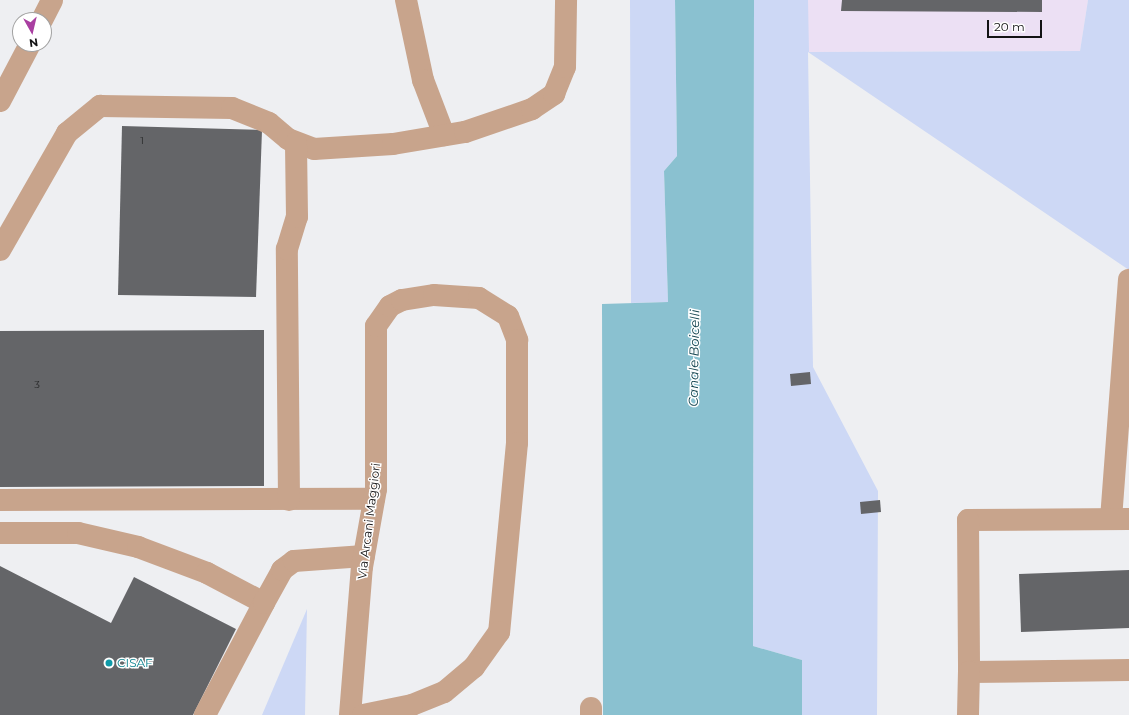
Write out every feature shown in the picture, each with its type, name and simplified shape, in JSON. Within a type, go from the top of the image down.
[{"type":"street","points":[[46,12],[52,0]]},
{"type":"street","points":[[406,0],[423,80],[444,135]]},
{"type":"street","points":[[0,250],[67,133],[100,106],[232,108],[269,123],[296,143],[314,149],[340,149],[444,135],[479,128],[532,109],[554,94],[565,67],[566,0]]},
{"type":"street","points":[[0,101],[26,52]]},
{"type":"street","points":[[289,500],[288,249],[297,217],[296,143]]},
{"type":"street","points":[[968,715],[968,520],[1120,519],[1129,282]]},
{"type":"street","name":"Via Arcani Maggiori","points":[[350,715],[364,556],[374,499],[376,326],[390,306],[415,297],[479,298],[499,308],[508,316],[517,340],[517,443],[502,617],[493,643],[474,667],[444,692],[412,705],[363,715]]},
{"type":"street","points":[[0,500],[374,499]]},
{"type":"street","points":[[0,533],[78,533],[138,546],[208,573],[264,603]]},
{"type":"street","points":[[206,715],[282,570],[294,561],[364,556]]},
{"type":"street","points":[[969,672],[1129,670]]},
{"type":"shaded area","points":[[630,0],[675,0],[677,156],[664,171],[668,302],[631,303]]},
{"type":"shaded area","points":[[754,0],[808,0],[809,52],[1080,51],[1088,0],[1129,0],[1129,270],[808,52],[813,367],[878,491],[877,715],[802,715],[802,660],[753,646]]},
{"type":"shaded area","points":[[808,0],[1088,0],[1080,51],[808,52]]},
{"type":"shaded area","points":[[307,609],[305,715],[262,715]]},
{"type":"water","name":"Canale Boicelli","points":[[675,0],[754,0],[753,646],[802,660],[802,715],[603,715],[602,304],[668,302],[664,171],[677,156]]},
{"type":"building","points":[[842,0],[1042,0],[1042,12],[841,11]]},
{"type":"building","points":[[122,126],[262,130],[256,297],[118,295]]},
{"type":"building","points":[[264,330],[264,486],[0,487],[0,331]]},
{"type":"building","points":[[810,372],[811,384],[791,386],[790,374]]},
{"type":"building","points":[[880,500],[881,512],[861,514],[860,502]]},
{"type":"building","name":"CISAF","points":[[0,566],[111,623],[134,577],[236,629],[193,715],[0,715]]},
{"type":"building","points":[[1129,570],[1129,628],[1021,632],[1019,574]]},
{"type":"place","name":"CISAF","points":[[109,663]]}]
